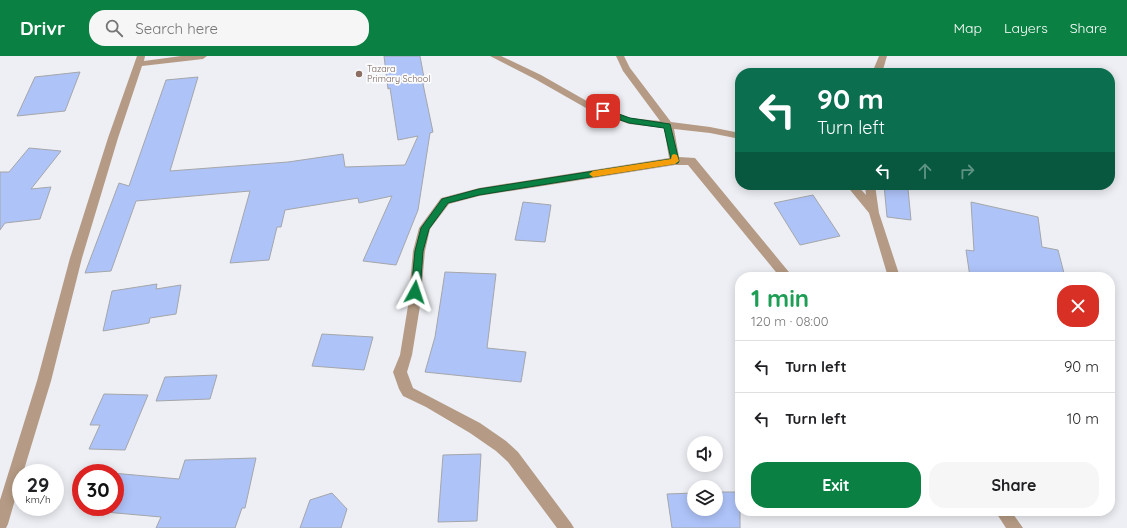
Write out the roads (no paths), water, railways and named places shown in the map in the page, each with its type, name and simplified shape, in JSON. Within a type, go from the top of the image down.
[{"type":"street","points":[[0,524],[44,381],[76,258],[112,138],[140,60],[203,56]]},
{"type":"street","points":[[494,56],[538,77],[589,106],[629,121],[710,130],[735,135]]},
{"type":"street","points":[[620,56],[626,69],[668,126],[675,161]]},
{"type":"street","points":[[879,68],[883,56]]},
{"type":"street","points":[[566,528],[513,457],[501,446],[469,424],[408,392],[404,386],[400,372],[406,355],[414,306],[419,251],[425,228],[445,201],[479,192],[675,161],[691,161],[783,272]]},
{"type":"street","points":[[855,190],[874,213]]},
{"type":"street","points":[[871,190],[874,213],[892,272]]},
{"type":"street","points":[[1006,516],[1015,528]]},
{"type":"place","name":"Tazara Primary School","points":[[359,74]]}]
